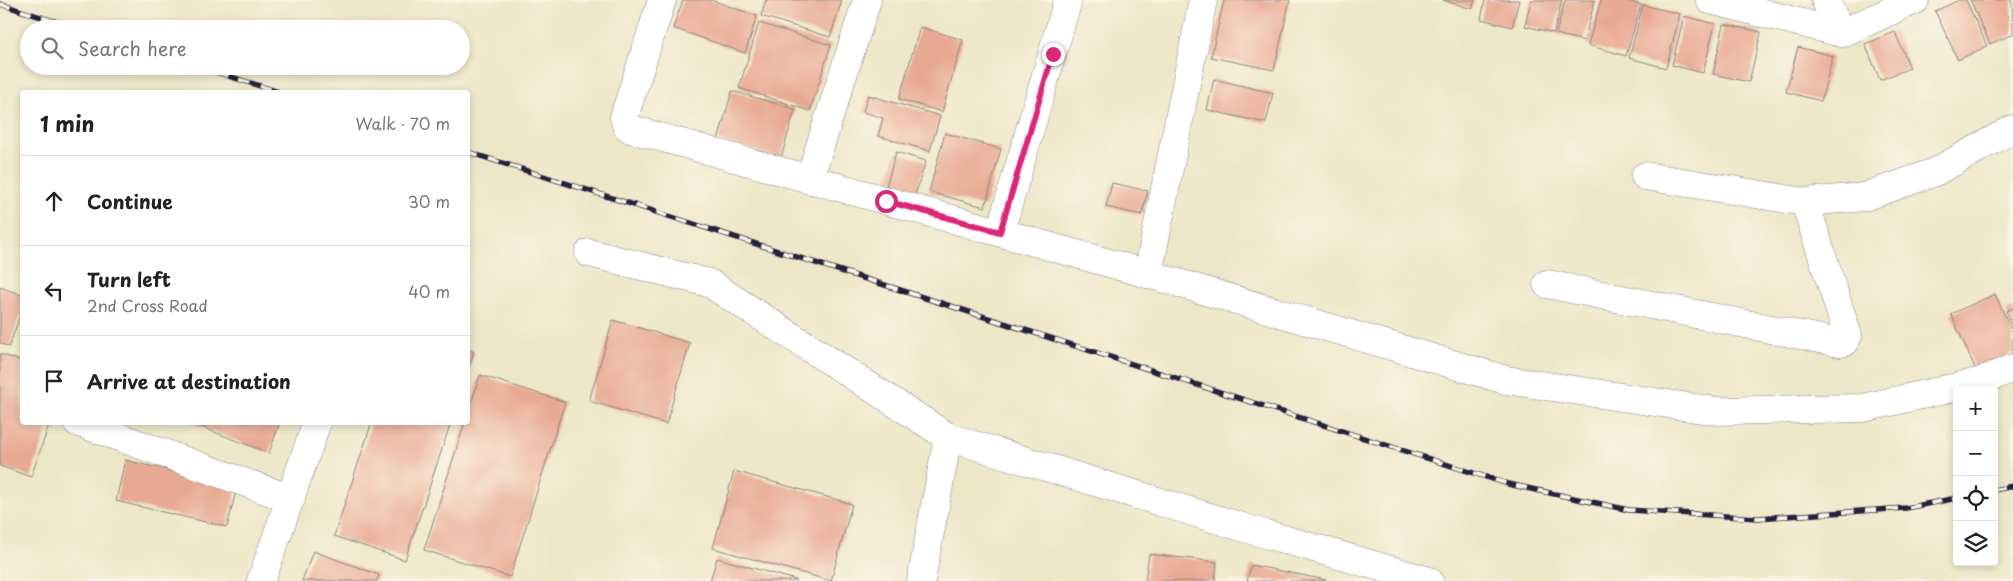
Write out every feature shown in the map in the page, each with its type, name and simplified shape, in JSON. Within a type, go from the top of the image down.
[{"type":"street","points":[[662,0],[624,118],[626,125],[632,129],[1148,274],[1506,380],[1716,411],[1863,408],[1979,382],[2013,368]]},
{"type":"street","points":[[809,180],[867,0]]},
{"type":"street","points":[[1000,232],[1068,0]]},
{"type":"street","points":[[1148,274],[1203,0]]},
{"type":"street","points":[[1710,0],[1842,33],[1915,0]]},
{"type":"street","points":[[1826,0],[1842,33]]},
{"type":"street","points":[[1645,176],[1805,202],[1864,197],[1935,172],[2013,129]]},
{"type":"street","points":[[1547,284],[1840,343],[1845,342],[1848,336],[1805,202]]},
{"type":"street","points":[[589,253],[709,283],[948,437],[1254,531],[1430,581]]},
{"type":"street","points":[[85,425],[291,499]]},
{"type":"street","points":[[261,581],[316,425]]},
{"type":"street","points":[[921,581],[948,437]]},
{"type":"building","points":[[683,0],[711,0],[757,16],[745,53],[673,28]]},
{"type":"building","points":[[766,0],[842,1],[830,37],[761,16]]},
{"type":"building","points":[[1224,0],[1290,0],[1274,70],[1211,57]]},
{"type":"building","points":[[1443,0],[1475,0],[1472,9]]},
{"type":"building","points":[[1485,0],[1519,0],[1512,27],[1481,19]]},
{"type":"building","points":[[1531,0],[1562,0],[1554,33],[1525,26]]},
{"type":"building","points":[[1565,0],[1595,0],[1584,41],[1556,34]]},
{"type":"building","points":[[1601,0],[1624,0],[1641,5],[1626,56],[1588,45]]},
{"type":"building","points":[[1959,0],[1966,0],[1987,46],[1958,60],[1935,11]]},
{"type":"building","points":[[1970,0],[2012,0],[2013,34],[1990,44]]},
{"type":"building","points":[[1643,5],[1680,14],[1666,68],[1629,58]]},
{"type":"building","points":[[1684,16],[1715,24],[1703,73],[1672,65]]},
{"type":"building","points":[[759,23],[831,45],[810,111],[739,88]]},
{"type":"building","points":[[1724,24],[1761,32],[1749,82],[1713,74]]},
{"type":"building","points":[[920,27],[963,40],[942,112],[899,99]]},
{"type":"building","points":[[1895,32],[1910,68],[1880,80],[1865,44]]},
{"type":"building","points":[[1798,47],[1833,56],[1821,101],[1786,92]]},
{"type":"building","points":[[1214,79],[1273,93],[1266,123],[1207,110]]},
{"type":"building","points":[[732,91],[795,109],[781,158],[718,140]]},
{"type":"building","points":[[868,95],[940,116],[930,151],[878,136],[883,118],[863,112]]},
{"type":"building","points":[[945,133],[1001,149],[985,207],[929,192]]},
{"type":"building","points":[[896,152],[926,161],[915,195],[886,187]]},
{"type":"building","points":[[1112,183],[1148,191],[1142,215],[1106,207]]},
{"type":"building","points":[[0,287],[20,294],[20,316],[9,347],[0,343]]},
{"type":"building","points":[[1995,294],[2013,333],[2013,353],[1976,370],[1951,314]]},
{"type":"building","points":[[2013,308],[2013,328],[2006,311]]},
{"type":"building","points":[[613,320],[690,343],[666,424],[589,401]]},
{"type":"building","points":[[470,350],[474,352],[470,365]]},
{"type":"building","points":[[0,354],[20,360],[20,425],[49,425],[31,477],[0,466]]},
{"type":"building","points":[[480,375],[565,402],[510,577],[424,550],[464,425],[470,425],[470,408]]},
{"type":"building","points":[[196,425],[279,425],[269,453]]},
{"type":"building","points":[[371,425],[450,425],[405,560],[334,536]]},
{"type":"building","points":[[125,460],[237,487],[227,527],[116,501]]},
{"type":"building","points":[[734,471],[852,504],[831,581],[713,548]]},
{"type":"building","points":[[313,551],[379,575],[377,581],[302,581]]},
{"type":"building","points":[[1149,554],[1217,562],[1215,581],[1145,581]]},
{"type":"building","points":[[717,558],[796,580],[796,581],[710,581]]},
{"type":"building","points":[[1251,565],[1326,580],[1326,581],[1247,581]]},
{"type":"railway","points":[[0,4],[51,20]]},
{"type":"railway","points":[[225,75],[273,90]]},
{"type":"railway","points":[[470,153],[1508,484],[1629,510],[1758,518],[1906,508],[1953,499]]},
{"type":"railway","points":[[1998,489],[2013,486]]},
{"type":"route","points":[[886,201],[1000,232],[1053,54]]}]
